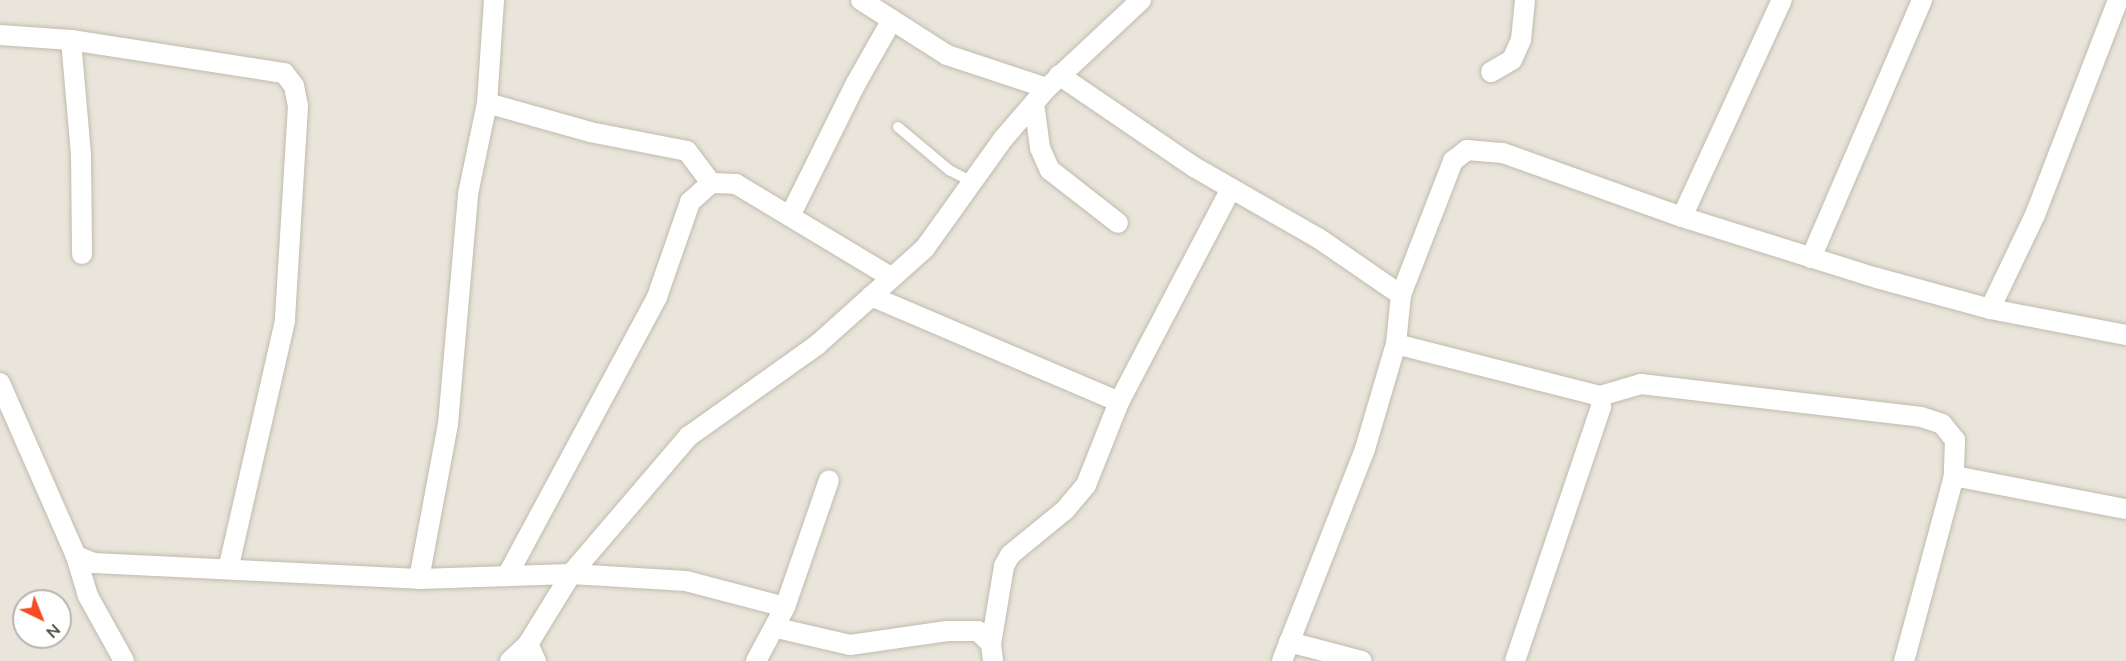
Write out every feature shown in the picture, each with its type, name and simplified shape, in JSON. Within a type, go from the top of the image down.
[{"type":"street","points":[[419,579],[448,424],[468,194],[487,103],[494,0]]},
{"type":"street","points":[[861,0],[947,55],[1046,88],[1231,189],[1318,238],[1401,295]]},
{"type":"street","points":[[510,661],[532,652],[571,574],[689,436],[817,345],[925,248],[971,181],[1046,88],[1141,0]]},
{"type":"street","points":[[1491,72],[1512,60],[1521,40],[1525,0]]},
{"type":"street","points":[[1682,216],[1782,0]]},
{"type":"street","points":[[1811,258],[1922,0]]},
{"type":"street","points":[[1990,309],[2035,215],[2118,0]]},
{"type":"street","points":[[790,216],[892,20]]},
{"type":"street","points":[[0,35],[71,40],[284,72],[294,86],[298,106],[285,321],[228,569]]},
{"type":"street","points":[[71,40],[81,155],[82,254]]},
{"type":"street","points":[[1046,88],[1040,148],[1050,170],[1118,223]]},
{"type":"street","points":[[487,103],[590,132],[687,151],[711,183]]},
{"type":"street","points":[[1282,661],[1365,449],[1396,344],[1401,295],[1453,161],[1467,150],[1503,153],[1682,216],[1811,258],[1990,309],[2126,335]]},
{"type":"street","points":[[507,576],[657,297],[690,202],[711,183],[736,184],[891,277]]},
{"type":"street","points":[[992,652],[1004,566],[1010,555],[1077,498],[1119,402],[1231,189]]},
{"type":"street","points":[[871,296],[1119,402]]},
{"type":"street","points":[[1396,344],[1600,396],[1641,384],[1921,417],[1942,424],[1954,440],[1954,476],[1904,661]]},
{"type":"street","points":[[0,383],[76,556],[101,626],[124,661]]},
{"type":"street","points":[[1515,661],[1601,407],[1600,396]]},
{"type":"street","points":[[1954,476],[2126,509]]},
{"type":"street","points":[[756,661],[777,628],[829,480]]},
{"type":"street","points":[[76,556],[94,563],[419,579],[571,574],[686,581],[785,607]]},
{"type":"street","points":[[777,628],[850,645],[946,631],[978,631],[992,652]]},
{"type":"street","points":[[1289,642],[1362,661]]},
{"type":"lane","points":[[898,127],[949,170],[971,181]]},
{"type":"shaded area","points":[[0,0],[2126,0],[2126,661],[0,661]]}]
